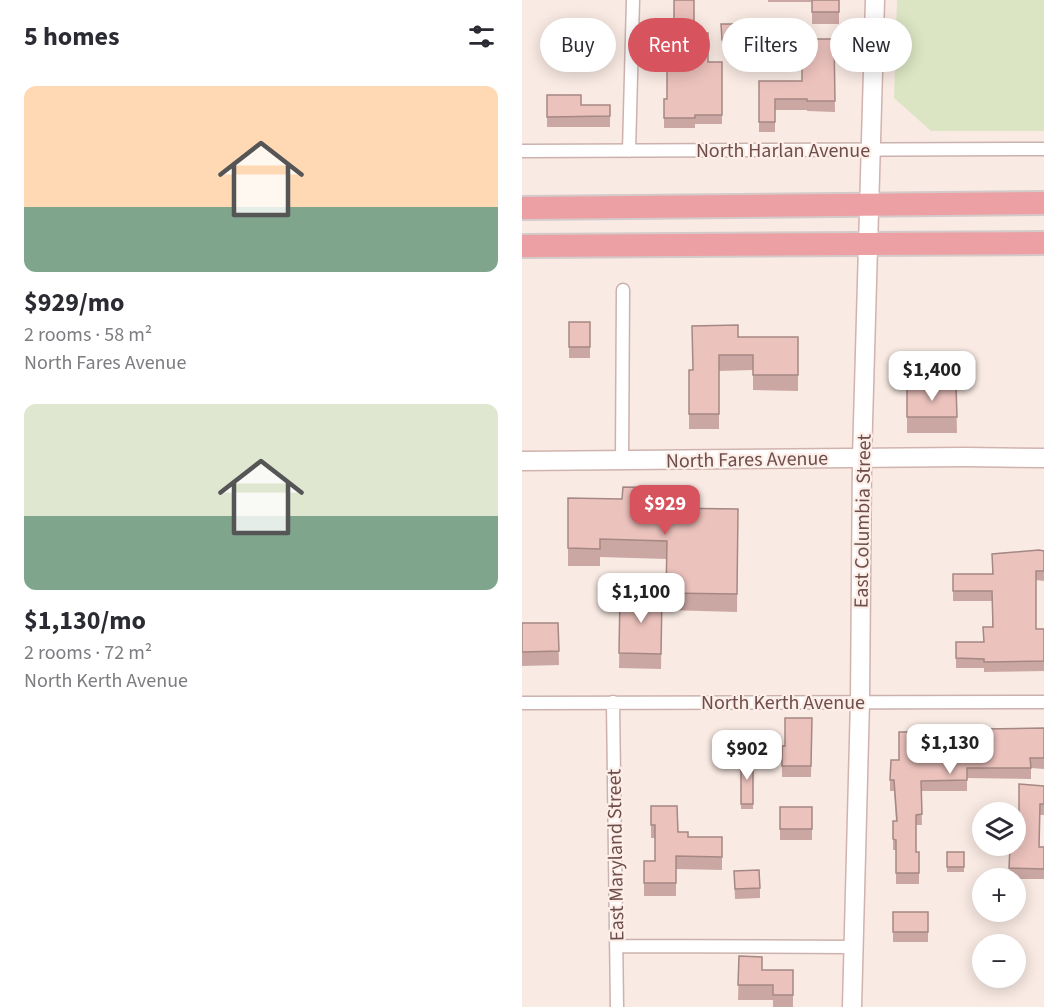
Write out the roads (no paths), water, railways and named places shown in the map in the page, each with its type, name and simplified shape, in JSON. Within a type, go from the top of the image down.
[{"type":"highway","points":[[522,208],[1044,203]]},
{"type":"highway","points":[[522,246],[1044,243]]},
{"type":"main road","name":"East Columbia Street","points":[[852,1007],[860,701],[862,458],[875,0]]},
{"type":"main road","name":"North Fares Avenue","points":[[522,461],[1044,458]]},
{"type":"street","points":[[629,151],[633,0]]},
{"type":"street","name":"North Harlan Avenue","points":[[522,151],[1044,149]]},
{"type":"street","points":[[622,461],[623,290]]},
{"type":"street","name":"East Maryland Street","points":[[613,702],[617,1007]]},
{"type":"street","name":"North Kerth Avenue","points":[[522,703],[1044,702]]},
{"type":"street","points":[[616,946],[853,946]]}]
